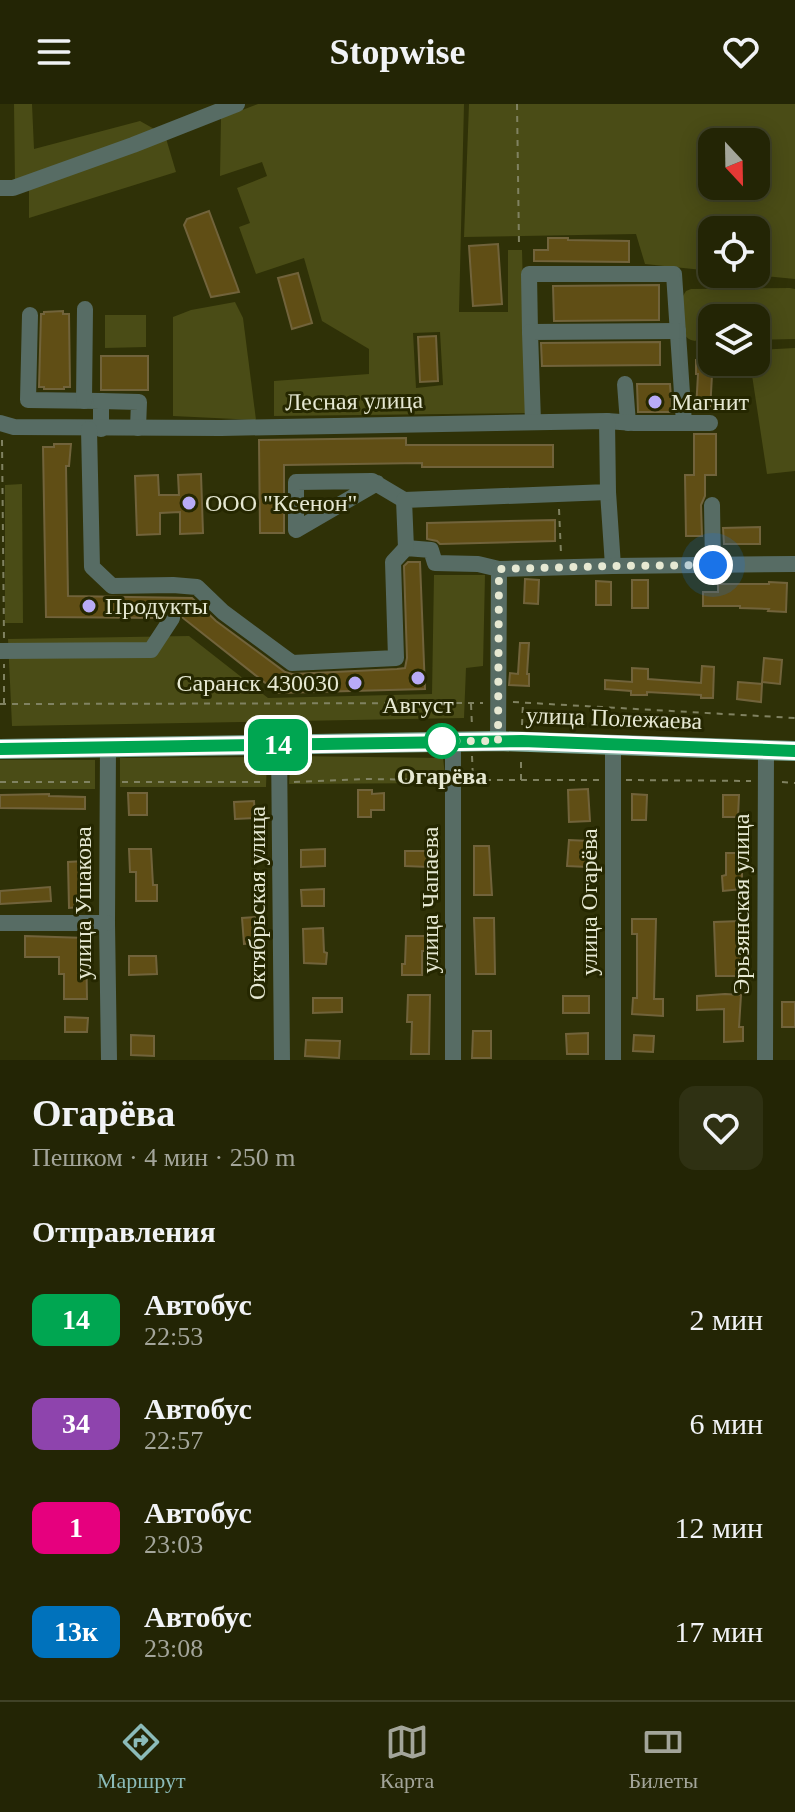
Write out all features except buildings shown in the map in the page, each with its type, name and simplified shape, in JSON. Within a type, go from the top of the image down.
[{"type":"main road","name":"улица Полежаева","points":[[0,749],[498,741],[795,751]]},
{"type":"street","points":[[0,188],[13,188],[237,104]]},
{"type":"street","points":[[533,422],[529,274],[674,274],[684,423]]},
{"type":"street","points":[[85,309],[95,429],[92,567],[112,586],[173,591],[197,587],[223,612],[292,663],[396,658],[393,562],[406,548],[404,500]]},
{"type":"street","points":[[30,315],[28,400],[139,402],[138,428]]},
{"type":"street","points":[[530,332],[678,331]]},
{"type":"street","points":[[625,384],[628,423]]},
{"type":"street","points":[[607,421],[613,566]]},
{"type":"street","name":"Лесная улица","points":[[1,431],[14,427],[95,429],[607,421],[710,423]]},
{"type":"street","points":[[377,483],[296,530],[296,482],[372,481],[377,483],[404,500],[608,492]]},
{"type":"street","points":[[712,505],[713,565]]},
{"type":"street","points":[[406,548],[431,550],[435,563],[478,564],[499,569],[795,564]]},
{"type":"street","points":[[498,741],[499,569]]},
{"type":"street","points":[[2,651],[151,650],[172,618]]},
{"type":"street","name":"улица Чапаева","points":[[453,741],[453,1060]]},
{"type":"street","name":"улица Огарёва","points":[[613,743],[613,1060]]},
{"type":"street","name":"Октябрьская улица","points":[[279,745],[282,1060]]},
{"type":"street","name":"улица Ушакова","points":[[108,747],[109,1060]]},
{"type":"street","name":"Эрьзянская улица","points":[[765,1060],[766,749]]},
{"type":"street","points":[[0,923],[107,923]]},
{"type":"path","points":[[517,104],[519,245]]},
{"type":"path","points":[[1,431],[2,704],[523,702],[795,718]]},
{"type":"path","points":[[558,493],[561,567]]},
{"type":"path","points":[[0,782],[473,780]]},
{"type":"shaded area","points":[[14,104],[32,104],[34,149],[140,121],[165,135],[176,172],[29,218],[29,184],[15,184]]},
{"type":"shaded area","points":[[258,104],[464,104],[459,312],[508,312],[508,250],[522,250],[526,413],[274,416],[274,381],[369,374],[369,349],[322,321],[304,258],[256,274],[239,227],[250,223],[237,188],[267,176],[262,162],[220,176],[221,118]],"holes":[[[440,332],[443,385],[416,388],[413,333]]]},
{"type":"shaded area","points":[[469,104],[795,104],[795,279],[770,276],[770,216],[698,216],[698,270],[645,264],[636,234],[464,237]]},
{"type":"shaded area","points":[[691,289],[795,289],[795,339],[770,340],[770,304],[698,304],[698,341],[693,341],[684,333],[682,314],[683,296]]},
{"type":"shaded area","points":[[235,302],[243,318],[256,420],[173,416],[173,317],[191,310]]},
{"type":"shaded area","points":[[105,315],[146,315],[146,347],[105,348]]},
{"type":"shaded area","points":[[795,348],[795,471],[767,474],[752,376],[770,376],[770,349]]},
{"type":"shaded area","points":[[22,484],[23,623],[5,623],[5,485]]},
{"type":"shaded area","points":[[434,575],[485,575],[483,666],[466,668],[464,718],[12,726],[8,639],[189,636],[268,698],[432,694]]},
{"type":"shaded area","points":[[291,756],[443,758],[446,783],[289,784]]},
{"type":"shaded area","points":[[267,757],[266,787],[120,787],[120,758]]},
{"type":"shaded area","points":[[0,760],[95,760],[95,789],[0,789]]},
{"type":"tunnel","points":[[172,618],[173,597]]},
{"type":"bus line","name":"14","points":[[0,749],[522,741],[795,751]]},
{"type":"place","name":"Магнит","points":[[655,402]]},
{"type":"place","name":"ООО \"Ксенон\"","points":[[189,503]]},
{"type":"place","name":"Продукты","points":[[89,606]]},
{"type":"place","name":"Август","points":[[418,678]]},
{"type":"place","name":"Саранск 430030","points":[[355,683]]},
{"type":"place","name":"Огарёва","points":[[442,741]]},
{"type":"route","points":[[442,741],[498,741],[499,569],[713,565]]}]
